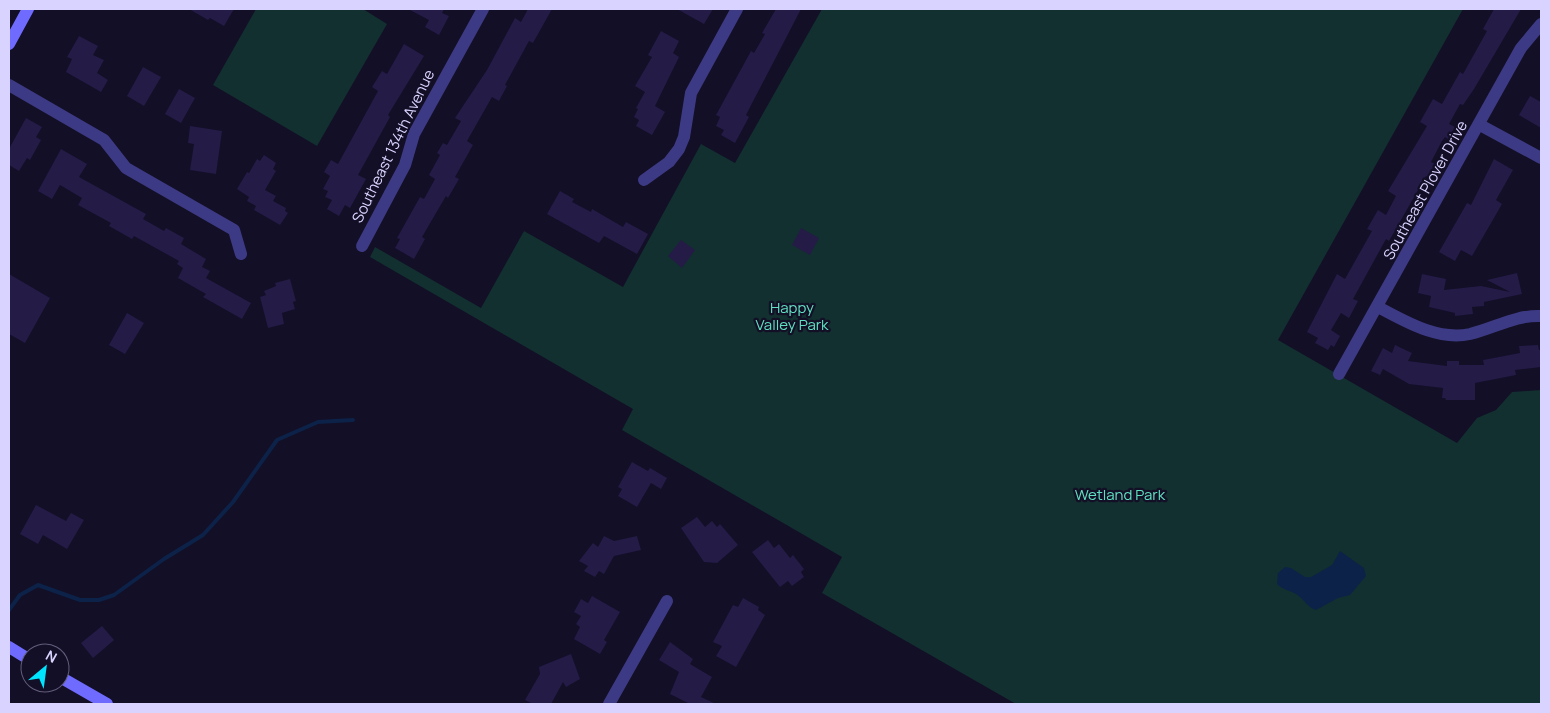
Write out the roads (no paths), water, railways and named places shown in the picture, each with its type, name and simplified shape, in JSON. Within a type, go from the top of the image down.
[{"type":"main road","points":[[9,44],[28,9]]},
{"type":"main road","points":[[9,647],[20,654]]},
{"type":"main road","points":[[70,683],[107,704]]},
{"type":"street","name":"Southeast 134th Avenue","points":[[362,246],[405,165],[414,134],[483,9]]},
{"type":"street","points":[[644,180],[669,162],[679,149],[684,137],[691,93],[737,9]]},
{"type":"street","name":"Southeast Plover Drive","points":[[1339,374],[1480,125],[1521,48],[1541,24]]},
{"type":"street","points":[[9,86],[104,140],[126,168],[234,230],[241,254]]},
{"type":"street","points":[[1480,125],[1541,158]]},
{"type":"street","points":[[1378,307],[1411,325],[1441,334],[1468,334],[1516,317],[1541,316]]},
{"type":"street","points":[[609,704],[668,601]]},
{"type":"water","points":[[1340,551],[1364,568],[1366,576],[1350,595],[1338,598],[1316,610],[1296,594],[1277,584],[1278,573],[1285,567],[1291,568],[1305,577],[1311,577],[1332,565]]},
{"type":"waterway","points":[[9,610],[20,595],[38,585],[80,600],[99,600],[114,595],[164,559],[203,535],[233,502],[277,440],[318,422],[353,420]]},
{"type":"park label","name":"Happy Valley Park","points":[[792,316]]},
{"type":"park label","name":"Wetland Park","points":[[1120,494]]}]
